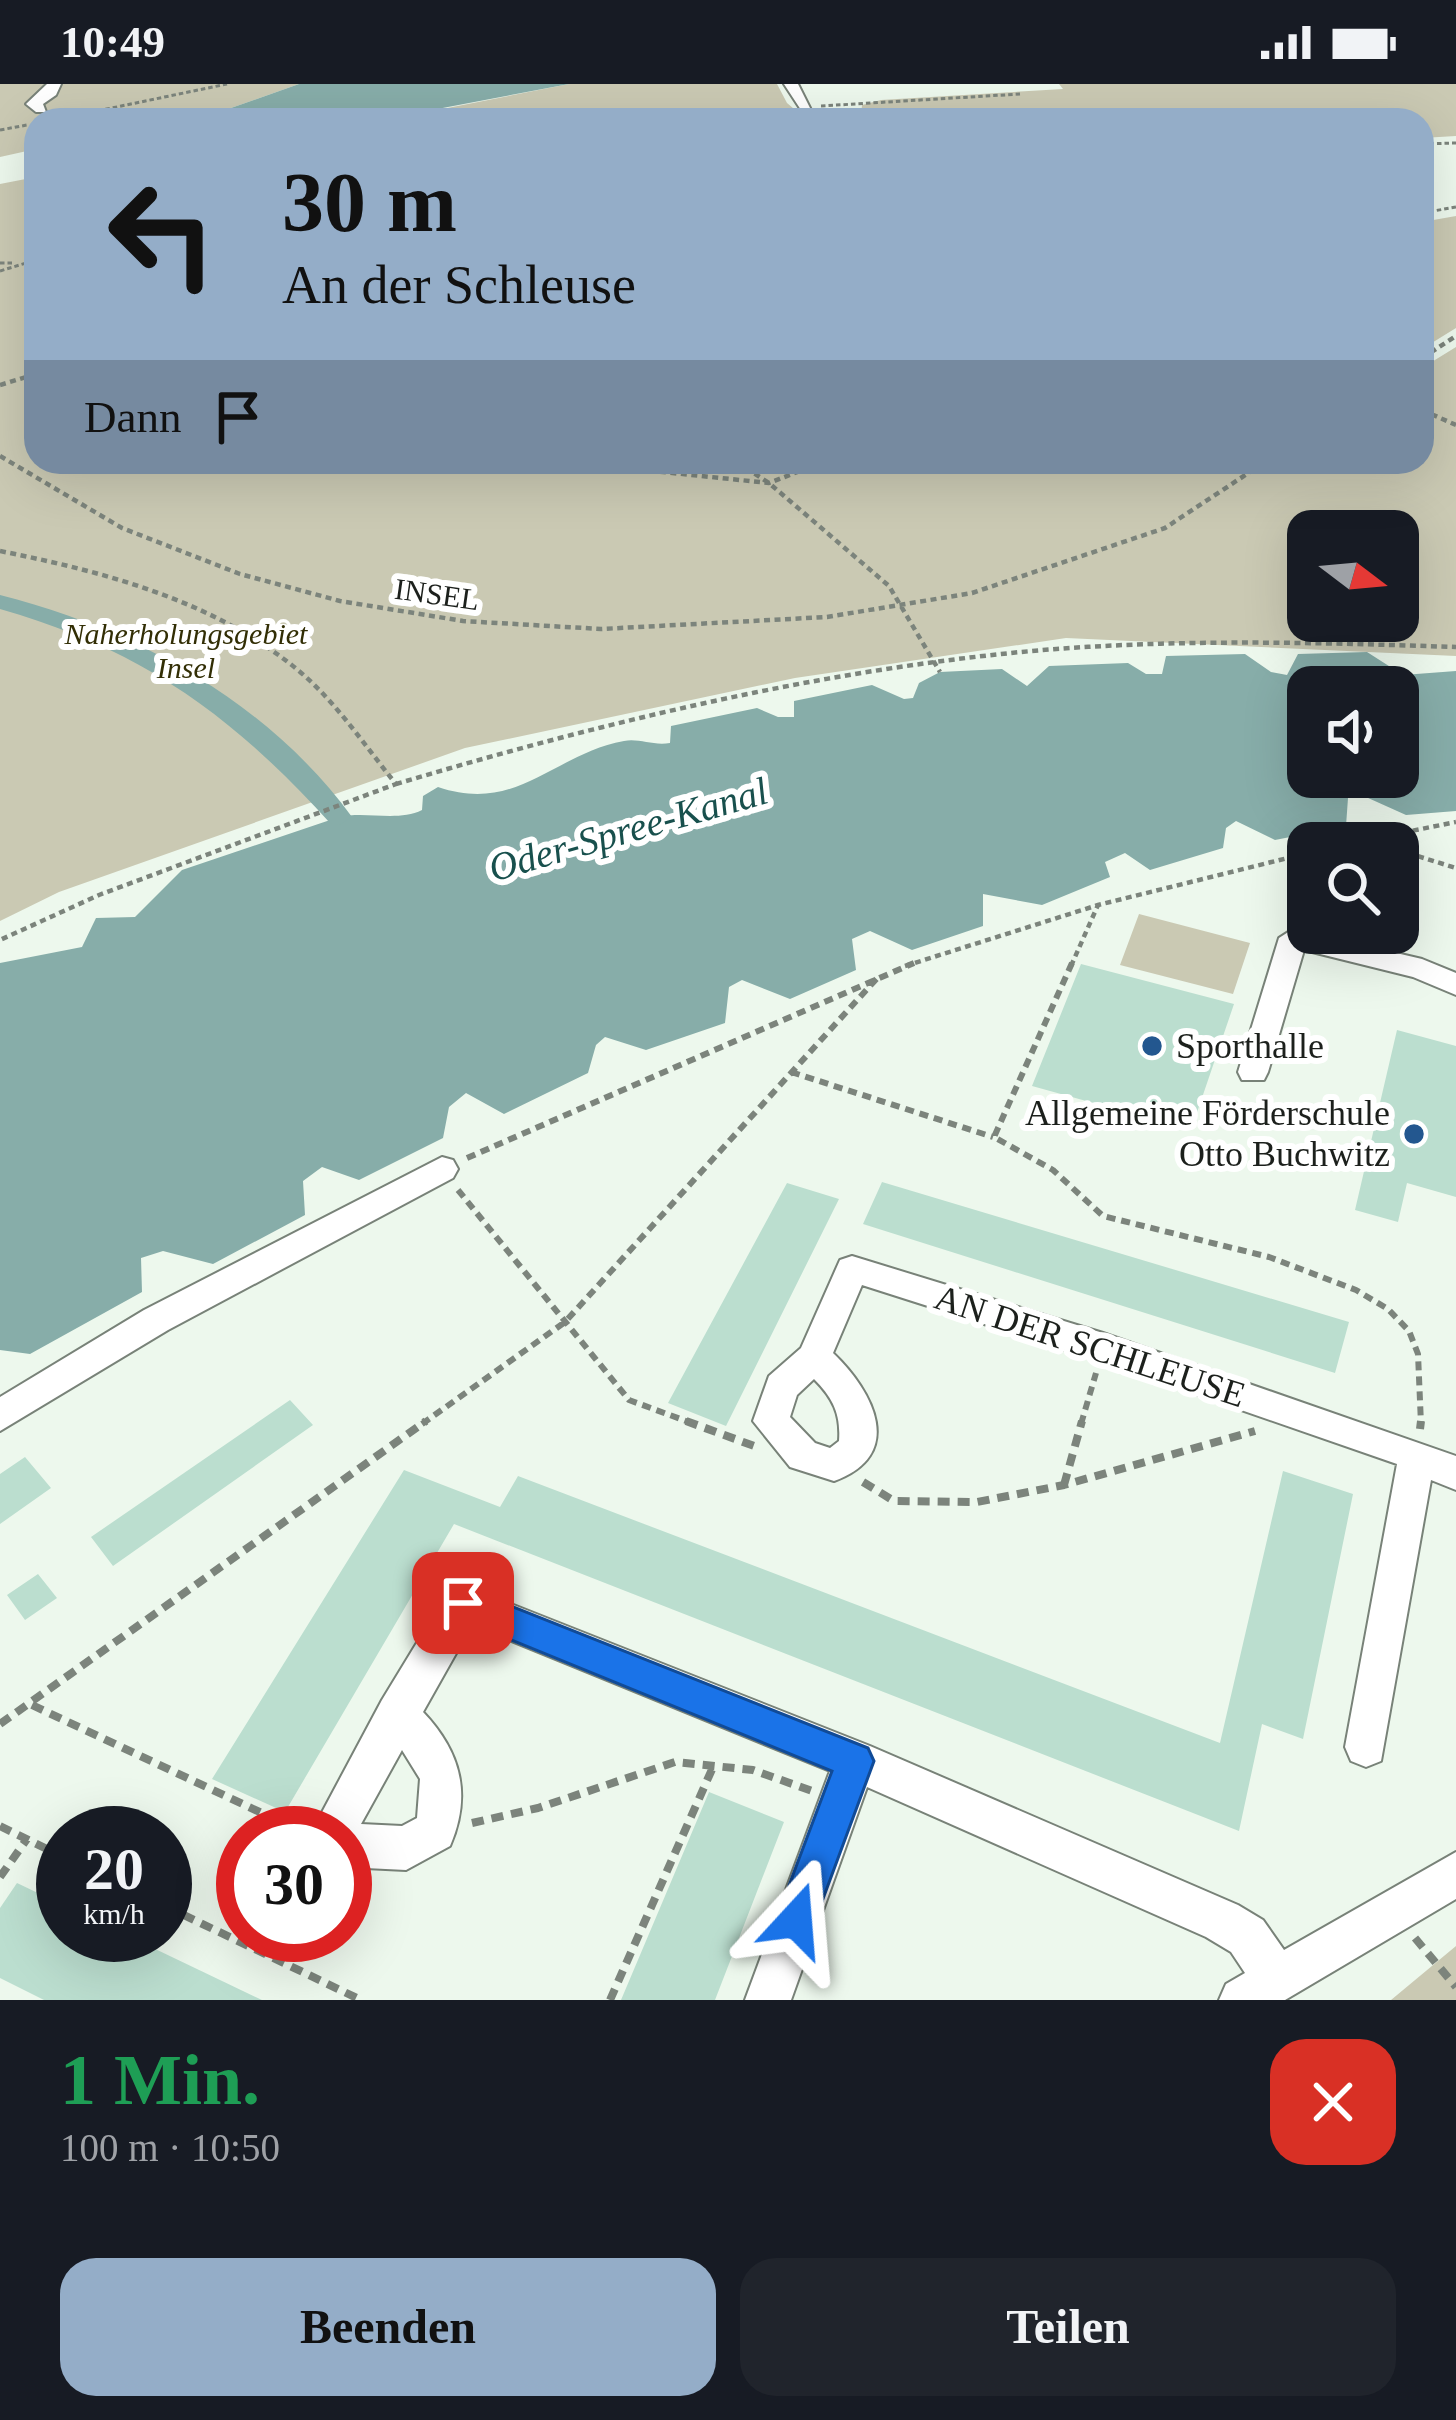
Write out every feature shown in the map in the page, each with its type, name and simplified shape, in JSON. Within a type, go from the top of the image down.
[{"type":"street","points":[[36,108],[33,104],[51,92],[54,84]]},
{"type":"street","points":[[791,84],[806,107]]},
{"type":"street","points":[[1253,1072],[1293,938],[1422,969],[1456,985]]},
{"type":"street","points":[[0,1416],[156,1320],[442,1169]]},
{"type":"street","name":"AN DER SCHLEUSE","points":[[818,1461],[771,1421],[782,1387],[814,1357],[852,1269],[1103,1347],[1417,1455],[1456,1474]]},
{"type":"street","points":[[814,1357],[847,1388],[861,1421],[857,1448],[818,1461]]},
{"type":"street","points":[[1366,1747],[1417,1455]]},
{"type":"street","points":[[347,1806],[463,1603],[846,1781],[1222,1921],[1247,1936],[1260,1990],[1456,1874]]},
{"type":"street","points":[[372,1847],[406,1848],[435,1831],[443,1802],[443,1770],[397,1714]]},
{"type":"street","points":[[768,2000],[846,1781]]},
{"type":"path","points":[[93,108],[227,84]]},
{"type":"path","points":[[806,107],[1020,94]]},
{"type":"path","name":"INSEL","points":[[30,474],[122,528],[240,574],[340,601],[464,621],[602,629],[826,616],[972,593],[1165,528],[1247,474]]},
{"type":"path","points":[[682,474],[769,483],[792,474]]},
{"type":"path","points":[[755,474],[889,586],[940,672]]},
{"type":"path","points":[[0,550],[54,560],[226,619],[301,673],[396,784]]},
{"type":"path","points":[[0,940],[99,895],[396,784],[522,745],[724,699],[934,663],[1090,647],[1275,642],[1456,646]]},
{"type":"path","points":[[1419,829],[1456,822]]},
{"type":"path","points":[[1419,857],[1456,868]]},
{"type":"path","points":[[1287,859],[1098,905],[882,974],[442,1169],[628,1400],[749,1445],[818,1461],[894,1501],[977,1502],[1064,1485],[1304,1417]]},
{"type":"path","points":[[994,1138],[1098,905]]},
{"type":"path","points":[[0,1724],[565,1322],[882,974]]},
{"type":"path","points":[[791,1072],[994,1138],[1040,1159],[1083,1192],[1103,1216],[1311,1270],[1384,1303],[1408,1329],[1423,1367],[1417,1455]]},
{"type":"path","points":[[1064,1485],[1103,1347]]},
{"type":"path","points":[[32,1705],[247,1806]]},
{"type":"path","points":[[435,1831],[538,1808],[675,1762],[846,1781]]},
{"type":"path","points":[[610,2000],[713,1766]]},
{"type":"path","points":[[0,1826],[36,1844]]},
{"type":"path","points":[[0,1877],[26,1839]]},
{"type":"path","points":[[1395,1912],[1456,1988]]},
{"type":"path","points":[[192,1919],[361,2000]]},
{"type":"green space","points":[[0,84],[299,84],[231,108],[24,108],[24,152],[0,157]]},
{"type":"green space","points":[[569,84],[777,84],[793,108],[447,108]]},
{"type":"green space","points":[[1059,84],[1456,84],[1456,136],[1434,137],[1434,108],[862,108],[881,100],[1063,89]]},
{"type":"green space","name":"Naherholungsgebiet Insel","points":[[24,179],[24,474],[1434,474],[1434,361],[1456,347],[1456,656],[1066,638],[795,678],[465,748],[59,892],[0,921],[0,184]]},
{"type":"green space","points":[[1456,216],[1456,328],[1434,342],[1434,220]]},
{"type":"green space","points":[[1139,914],[1250,943],[1233,994],[1120,965]]},
{"type":"green space","points":[[1456,1946],[1456,2000],[1391,2000]]},
{"type":"water","points":[[299,84],[569,84],[442,108],[231,108]]},
{"type":"water","points":[[1367,652],[1389,666],[1292,666],[1298,654]]},
{"type":"water","name":"Oder-Spree-Kanal","points":[[1245,654],[1271,672],[1287,675],[1287,798],[1348,798],[1346,822],[1287,822],[1287,838],[1275,840],[1236,821],[1226,828],[1223,848],[1150,870],[1125,853],[1105,862],[1110,877],[1042,905],[983,894],[983,926],[912,950],[870,931],[852,939],[856,970],[790,999],[742,980],[729,987],[725,1023],[646,1050],[605,1037],[596,1045],[588,1073],[504,1114],[466,1093],[449,1107],[443,1138],[359,1180],[322,1167],[303,1181],[305,1215],[213,1264],[163,1251],[141,1258],[142,1292],[30,1354],[0,1350],[0,963],[82,947],[96,918],[135,917],[182,870],[339,817],[413,814],[422,810],[423,796],[438,787],[491,793],[513,788],[599,748],[630,740],[670,743],[671,726],[757,708],[778,717],[794,717],[794,701],[872,685],[904,699],[913,698],[919,683],[940,672],[1002,669],[1027,686],[1049,666],[1128,663],[1146,674],[1162,674],[1166,656]]},
{"type":"water","points":[[1456,671],[1456,811],[1406,815],[1368,798],[1419,798],[1419,674]]},
{"type":"building","points":[[1081,964],[1234,1004],[1191,1130],[1032,1086]]},
{"type":"building","name":"Allgemeine Förderschule Otto Buchwitz","points":[[1397,1030],[1456,1046],[1456,1197],[1407,1183],[1398,1222],[1355,1210]]},
{"type":"building","points":[[882,1182],[1349,1322],[1335,1373],[863,1224]]},
{"type":"building","points":[[787,1183],[839,1199],[726,1426],[668,1403]]},
{"type":"building","points":[[290,1400],[313,1425],[113,1566],[91,1537]]},
{"type":"building","points":[[25,1457],[51,1488],[0,1524],[0,1474]]},
{"type":"building","points":[[404,1470],[500,1507],[518,1476],[1220,1743],[1283,1471],[1353,1494],[1303,1739],[1262,1724],[1239,1831],[454,1524],[289,1806],[272,1806],[212,1779]]},
{"type":"building","points":[[38,1574],[57,1598],[25,1620],[7,1595]]},
{"type":"building","points":[[709,1792],[784,1822],[715,2000],[621,2000]]},
{"type":"building","points":[[17,1883],[36,1892],[36,1962],[182,1962],[262,2000],[44,2000],[0,1978],[0,1908]]},
{"type":"waterway","points":[[0,602],[101,635],[188,681],[265,741],[339,817]]},
{"type":"place","name":"Sporthalle","points":[[1152,1046]]},
{"type":"place","name":"Allgemeine Förderschule Otto Buchwitz","points":[[1414,1134]]},
{"type":"route","points":[[463,1603],[855,1761],[796,1920]]}]
